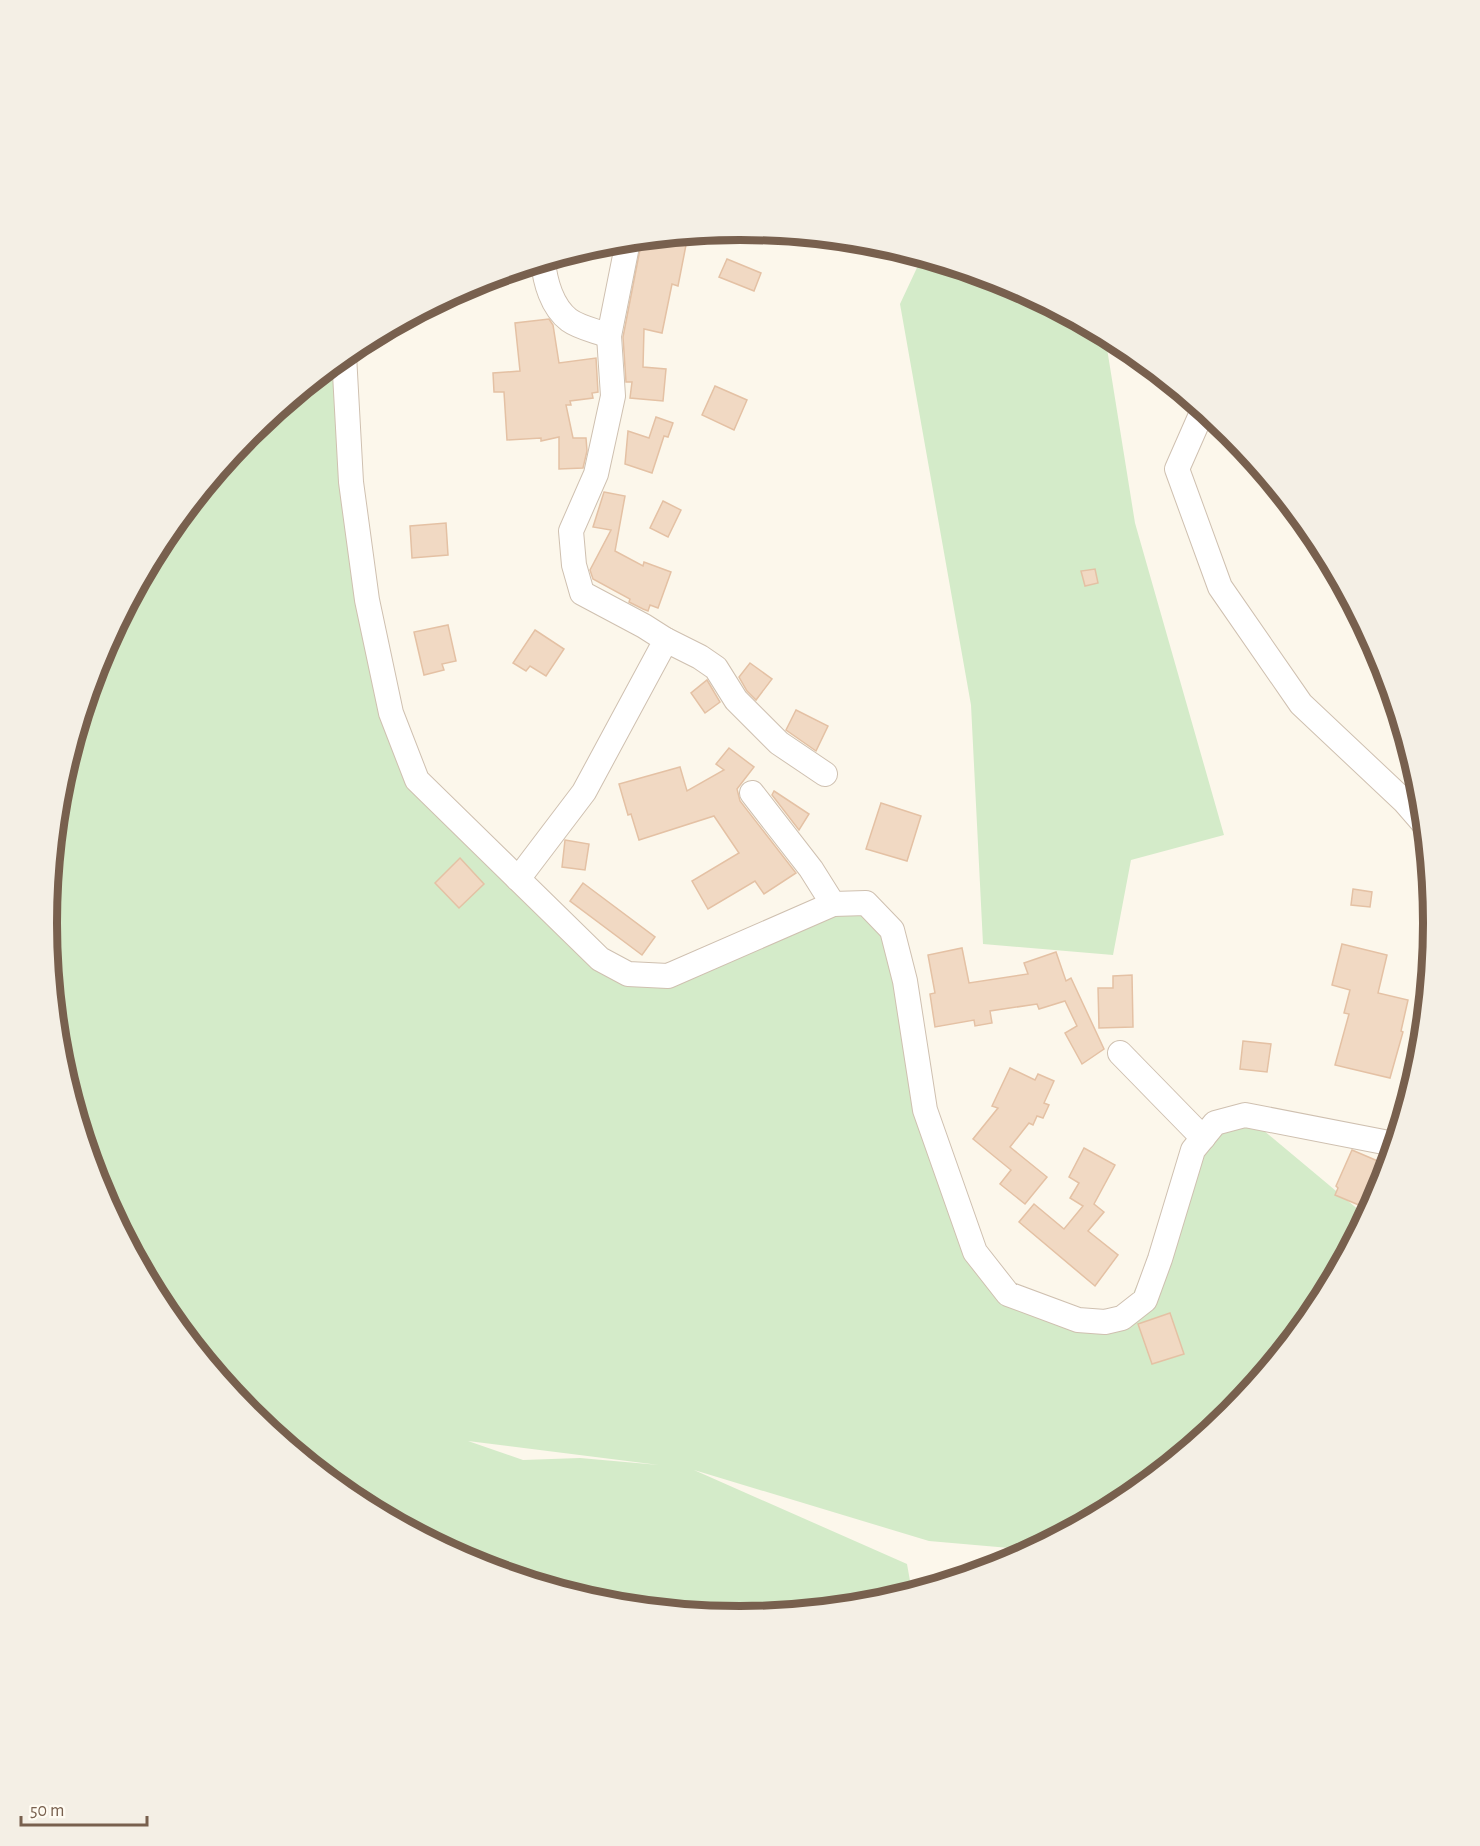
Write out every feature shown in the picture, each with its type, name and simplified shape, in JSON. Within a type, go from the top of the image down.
[{"type":"street","points":[[626,250],[609,336],[613,396],[597,474],[571,531],[574,565],[582,592],[716,668],[736,700],[779,743],[825,774]]},
{"type":"street","points":[[544,269],[554,304],[570,320],[609,336]]},
{"type":"street","points":[[345,366],[354,505],[367,600],[391,713],[417,780],[600,959],[628,974],[668,976],[833,904],[866,903],[892,930],[904,981],[925,1110],[975,1252],[1008,1294],[1078,1320],[1105,1322],[1122,1318],[1145,1300],[1193,1150],[1215,1124],[1245,1115],[1387,1143]]},
{"type":"street","points":[[1200,418],[1177,469],[1220,587],[1301,704],[1413,812]]},
{"type":"street","points":[[518,879],[584,792],[666,640]]},
{"type":"street","points":[[752,793],[811,869],[833,904]]},
{"type":"street","points":[[1120,1053],[1203,1138]]},
{"type":"green space","points":[[919,264],[960,276],[1042,310],[1107,347],[1135,523],[1224,835],[1131,860],[1113,955],[983,944],[971,705],[900,304]]},
{"type":"green space","points":[[348,364],[372,625],[417,780],[600,959],[668,976],[833,904],[881,919],[964,1220],[1008,1294],[1122,1318],[1203,1138],[1245,1115],[1359,1210],[1331,1265],[1308,1302],[1282,1339],[1223,1406],[1156,1465],[1119,1491],[1042,1536],[1014,1548],[929,1541],[694,1470],[907,1564],[911,1584],[873,1593],[785,1605],[695,1605],[607,1593],[563,1583],[479,1554],[438,1536],[398,1514],[324,1465],[290,1437],[226,1373],[198,1339],[172,1302],[127,1225],[93,1143],[80,1100],[70,1056],[58,968],[58,878],[70,790],[80,746],[93,703],[127,621],[172,544],[198,507],[257,440],[290,409]],"holes":[[[468,1441],[659,1465],[580,1458],[523,1460]]]},
{"type":"building","points":[[677,243],[686,245],[678,286],[672,284],[662,333],[644,329],[643,367],[666,369],[663,401],[630,398],[632,382],[626,382],[623,337],[640,248]]},
{"type":"building","points":[[727,259],[761,273],[754,291],[719,277]]},
{"type":"building","points":[[549,319],[553,325],[559,363],[596,358],[598,392],[592,393],[593,398],[570,401],[571,405],[566,405],[573,438],[586,438],[587,451],[583,468],[559,469],[559,437],[541,441],[541,438],[507,440],[504,392],[494,392],[493,373],[520,371],[515,323]]},
{"type":"building","points":[[715,386],[747,400],[734,430],[702,415]]},
{"type":"building","points":[[656,417],[673,423],[668,437],[664,436],[652,473],[625,464],[628,431],[649,438]]},
{"type":"building","points":[[604,492],[625,496],[615,551],[643,566],[644,562],[671,572],[658,608],[650,605],[648,611],[643,609],[629,602],[630,599],[593,579],[590,570],[611,530],[593,527]]},
{"type":"building","points":[[663,501],[681,510],[668,537],[650,528]]},
{"type":"building","points":[[446,523],[448,555],[412,558],[410,526]]},
{"type":"building","points":[[1095,569],[1098,583],[1085,586],[1081,571]]},
{"type":"building","points":[[448,625],[456,661],[442,664],[444,670],[424,675],[414,632]]},
{"type":"building","points":[[535,630],[564,649],[546,676],[530,666],[526,671],[513,663]]},
{"type":"building","points":[[750,663],[772,679],[756,700],[747,691],[739,677]]},
{"type":"building","points":[[707,680],[720,702],[705,713],[691,693]]},
{"type":"building","points":[[796,710],[828,726],[816,751],[786,730]]},
{"type":"building","points":[[729,748],[754,767],[737,789],[740,801],[796,873],[764,894],[755,881],[708,909],[692,881],[739,853],[714,816],[639,840],[631,814],[628,815],[619,784],[680,767],[687,791],[724,770],[716,764]]},
{"type":"building","points":[[774,791],[809,814],[799,830],[772,795]]},
{"type":"building","points":[[881,803],[921,816],[907,861],[866,849]]},
{"type":"building","points":[[565,840],[589,844],[585,870],[562,867]]},
{"type":"building","points":[[460,858],[484,884],[459,908],[435,883]]},
{"type":"building","points":[[583,883],[655,937],[642,955],[570,901]]},
{"type":"building","points":[[1353,889],[1372,892],[1370,907],[1351,905]]},
{"type":"building","points":[[1342,944],[1387,955],[1378,993],[1408,1000],[1401,1031],[1403,1032],[1390,1078],[1335,1065],[1349,1014],[1344,1013],[1350,990],[1332,985]]},
{"type":"building","points":[[962,948],[969,983],[1028,974],[1024,963],[1056,952],[1066,981],[1071,978],[1104,1049],[1082,1064],[1065,1033],[1077,1026],[1065,1001],[1039,1009],[1037,1004],[990,1011],[992,1023],[975,1026],[974,1020],[935,1027],[930,994],[935,993],[928,955]]},
{"type":"building","points":[[1132,975],[1133,1027],[1099,1028],[1098,988],[1113,988],[1113,976]]},
{"type":"building","points":[[1243,1041],[1271,1044],[1267,1072],[1240,1069]]},
{"type":"building","points":[[1010,1068],[1035,1080],[1038,1074],[1054,1081],[1044,1103],[1049,1105],[1043,1118],[1037,1116],[1033,1125],[1029,1123],[1010,1147],[1047,1177],[1025,1204],[1000,1184],[1011,1170],[973,1139],[998,1108],[992,1106]]},
{"type":"building","points":[[1084,1148],[1115,1165],[1094,1204],[1104,1212],[1088,1231],[1118,1255],[1095,1286],[1019,1222],[1034,1204],[1064,1229],[1083,1206],[1070,1198],[1079,1183],[1069,1177]]},
{"type":"building","points":[[1352,1150],[1380,1162],[1361,1206],[1335,1195],[1338,1188],[1336,1186]]},
{"type":"building","points":[[1170,1313],[1184,1354],[1152,1364],[1138,1324]]}]
